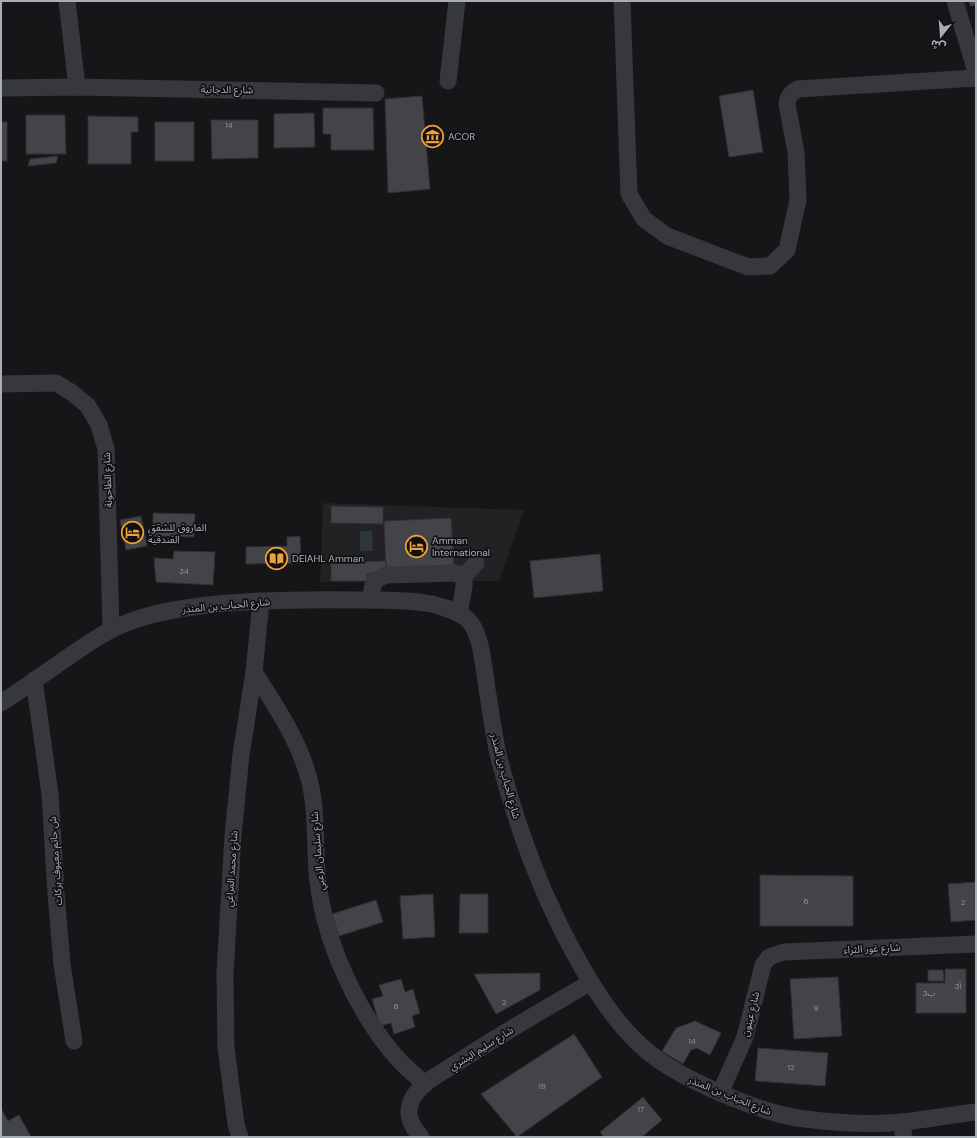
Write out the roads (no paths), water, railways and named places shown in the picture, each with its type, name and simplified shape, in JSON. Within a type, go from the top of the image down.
[{"type":"street","points":[[67,1],[77,87]]},
{"type":"street","points":[[448,81],[457,1]]},
{"type":"street","points":[[622,1],[629,194],[644,219],[667,236],[748,267],[770,266],[787,250],[798,200],[796,152],[787,104],[788,98],[792,92],[798,89],[976,78]]},
{"type":"street","points":[[955,1],[976,72]]},
{"type":"street","name":"شارع الدجانية","points":[[1,88],[77,87],[376,93]]},
{"type":"street","name":"شارع الطاحونة","points":[[1,384],[56,383],[71,392],[88,406],[99,425],[106,449],[111,629]]},
{"type":"street","points":[[459,614],[464,587],[464,576],[476,563]]},
{"type":"street","points":[[370,600],[375,580],[386,575],[455,573],[464,576]]},
{"type":"street","name":"شارع الحباب بن المنذر","points":[[1,703],[111,629],[134,620],[159,613],[202,606],[261,601],[399,601],[430,604],[452,610],[468,620],[475,631],[482,651],[494,735],[507,788],[534,869],[549,904],[569,944],[591,982],[613,1016],[639,1044],[658,1060],[680,1073],[720,1093],[778,1114],[804,1119],[863,1123],[903,1130],[976,1112]]},
{"type":"street","name":"شارع محمد المراغي","points":[[240,1137],[236,1124],[226,1048],[225,973],[233,836],[240,763],[254,672],[261,601]]},
{"type":"street","name":"شارع سليمان الزعبي","points":[[254,672],[275,705],[293,738],[309,780],[315,819],[318,882],[321,900],[333,944],[346,976],[376,1032],[399,1060],[425,1084]]},
{"type":"street","name":"ش حاتم معيوف بركات","points":[[34,680],[50,794],[62,964],[74,1041]]},
{"type":"street","name":"شارع غور الثراء","points":[[769,957],[784,952],[976,944]]},
{"type":"street","name":"شارع عينون","points":[[720,1093],[745,1037],[760,972],[765,961],[769,957]]},
{"type":"street","name":"شارع سليم البشري","points":[[421,1137],[413,1127],[408,1113],[409,1106],[414,1096],[425,1084],[483,1046],[591,982]]},
{"type":"place","name":"ACOR","points":[[433,136]]},
{"type":"place","name":"الفاروق للشقق الفندقية","points":[[133,533]]},
{"type":"place","name":"Amman International","points":[[416,546]]},
{"type":"place","name":"DEIAHL Amman","points":[[276,558]]}]
